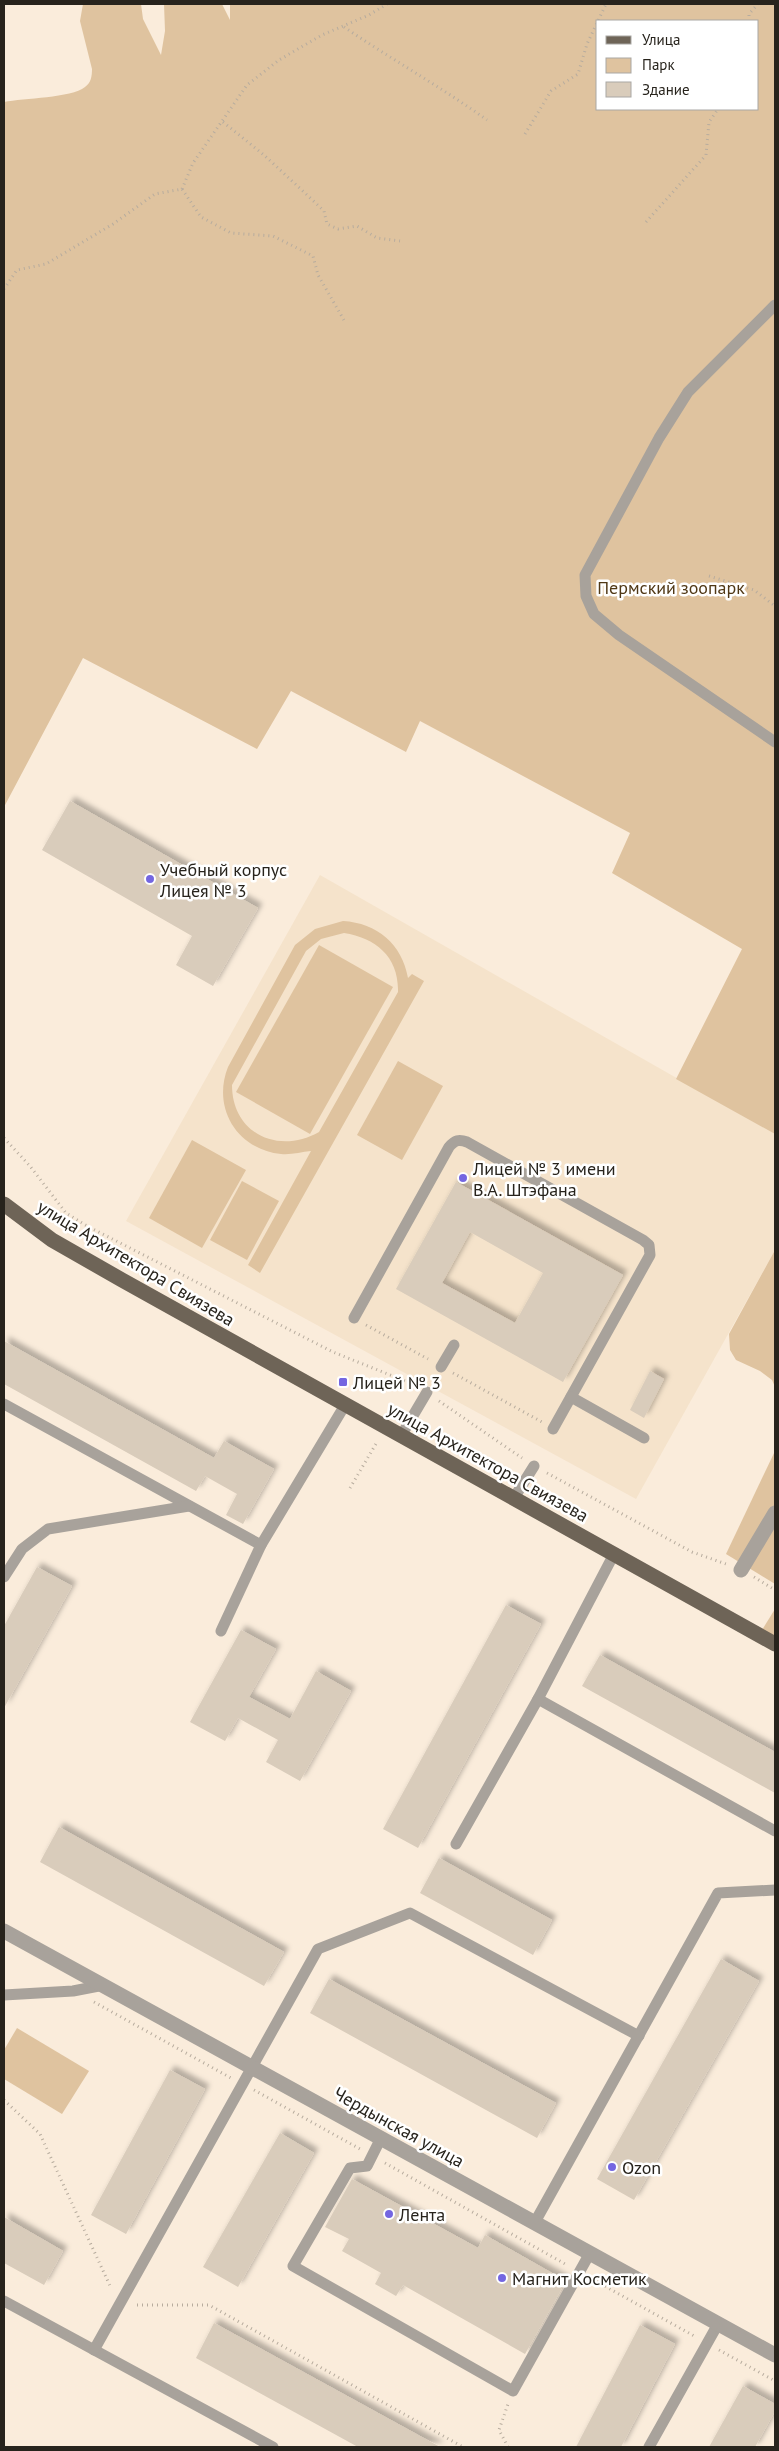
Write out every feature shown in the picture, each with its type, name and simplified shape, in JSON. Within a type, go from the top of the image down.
[{"type":"main road","name":"улица Архитектора Свиязева","points":[[4,1204],[52,1240],[775,1644]]},
{"type":"street","points":[[741,1570],[775,1513]]},
{"type":"street","name":"Чердынская улица","points":[[4,1931],[775,2355]]},
{"type":"lane","points":[[775,305],[688,392],[659,438],[585,575],[586,596],[594,614],[619,635],[775,742]]},
{"type":"lane","points":[[354,1318],[454,1141],[460,1140],[649,1245],[650,1255],[553,1429]]},
{"type":"lane","points":[[441,1367],[454,1344]]},
{"type":"lane","points":[[401,1436],[427,1392]]},
{"type":"lane","points":[[571,1397],[644,1438]]},
{"type":"lane","points":[[4,1404],[261,1545]]},
{"type":"lane","points":[[221,1631],[261,1545],[345,1405]]},
{"type":"lane","points":[[514,1498],[534,1466]]},
{"type":"lane","points":[[4,1577],[22,1549],[48,1529],[189,1506]]},
{"type":"lane","points":[[456,1844],[538,1699],[614,1554]]},
{"type":"lane","points":[[538,1699],[775,1831]]},
{"type":"lane","points":[[535,2222],[718,1893],[775,1890]]},
{"type":"lane","points":[[94,2350],[318,1949],[410,1913],[639,2036]]},
{"type":"lane","points":[[4,1995],[73,1990],[104,1985]]},
{"type":"lane","points":[[380,2138],[367,2166],[350,2168],[293,2266],[513,2391],[590,2253]]},
{"type":"lane","points":[[4,2301],[273,2447]]},
{"type":"lane","points":[[649,2447],[718,2324]]},
{"type":"path","points":[[182,189],[193,163],[247,85],[279,60],[322,35],[343,27],[387,4]]},
{"type":"path","points":[[598,20],[606,4]]},
{"type":"path","points":[[749,20],[749,14],[758,4]]},
{"type":"path","points":[[525,134],[551,91],[578,74],[587,44],[596,25]]},
{"type":"path","points":[[343,27],[385,55],[451,94],[487,120]]},
{"type":"path","points":[[646,222],[706,155],[709,122],[717,110]]},
{"type":"path","points":[[222,122],[264,155],[324,211],[327,224],[338,229],[357,226],[377,238],[400,242]]},
{"type":"path","points":[[4,289],[17,270],[46,264],[112,224],[155,194],[182,189]]},
{"type":"path","points":[[182,189],[201,217],[231,233],[273,236],[313,256],[318,275],[345,322]]},
{"type":"path","points":[[709,576],[754,590],[775,606]]},
{"type":"path","points":[[4,1138],[30,1166],[66,1213],[87,1226],[333,1352],[412,1384],[427,1392],[534,1466],[692,1552],[741,1570],[775,1590]]},
{"type":"path","points":[[350,1488],[377,1442]]},
{"type":"path","points":[[73,1990],[775,2381]]},
{"type":"path","points":[[4,2100],[40,2134],[119,2305],[209,2305],[463,2447]]},
{"type":"path","points":[[508,2447],[499,2430],[513,2391]]},
{"type":"shaded area","name":"Лицей № 3 имени В.А. Штэфана","points":[[320,875],[775,1134],[775,1250],[636,1499],[126,1221]]},
{"type":"green space","name":"Пермский зоопарк","points":[[83,4],[141,4],[143,19],[161,55],[165,31],[164,4],[222,4],[230,20],[230,4],[775,4],[775,1134],[676,1079],[742,949],[612,873],[630,833],[420,721],[406,752],[291,691],[257,749],[83,658],[4,807],[4,102],[78,91],[89,83],[92,69],[80,21]]},
{"type":"green space","points":[[343,921],[367,926],[377,931],[394,946],[405,966],[408,978],[412,974],[424,981],[260,1273],[248,1265],[311,1151],[281,1154],[251,1144],[240,1135],[226,1111],[223,1097],[224,1082],[228,1067],[295,945],[315,929]],"holes":[[[344,933],[366,939],[375,945],[390,959],[397,980],[398,992],[319,1132],[304,1139],[289,1141],[274,1140],[260,1136],[240,1116],[234,1102],[232,1085],[306,951],[321,939]]]},
{"type":"green space","points":[[319,945],[393,987],[310,1134],[236,1092]]},
{"type":"green space","points":[[398,1061],[443,1086],[402,1160],[357,1135]]},
{"type":"green space","points":[[192,1140],[246,1170],[202,1248],[149,1218]]},
{"type":"green space","points":[[242,1181],[279,1201],[247,1260],[210,1240]]},
{"type":"green space","points":[[775,1250],[775,1387],[772,1380],[760,1371],[736,1360],[730,1350],[729,1334]]},
{"type":"green space","points":[[775,1451],[775,1584],[726,1554]]},
{"type":"green space","points":[[775,1609],[775,1638],[762,1630]]},
{"type":"green space","points":[[17,2028],[89,2071],[62,2114],[4,2079],[4,2050]]},
{"type":"building","name":"Учебный корпус Лицея № 3","points":[[70,801],[258,908],[213,986],[176,965],[192,936],[42,850]]},
{"type":"building","points":[[456,1182],[623,1275],[563,1382],[396,1289]],"holes":[[[470,1232],[543,1273],[515,1323],[442,1283]]]},
{"type":"building","points":[[4,1341],[214,1458],[224,1441],[274,1469],[243,1524],[226,1515],[237,1494],[205,1476],[196,1491],[4,1384]]},
{"type":"building","points":[[650,1371],[664,1379],[644,1418],[630,1410]]},
{"type":"building","points":[[37,1567],[72,1586],[4,1708],[4,1626]]},
{"type":"building","points":[[506,1605],[541,1624],[418,1848],[383,1829]]},
{"type":"building","points":[[241,1630],[276,1649],[249,1697],[290,1719],[316,1671],[351,1691],[300,1781],[266,1762],[278,1740],[238,1718],[225,1741],[190,1722]]},
{"type":"building","points":[[600,1655],[775,1752],[775,1793],[582,1686]]},
{"type":"building","points":[[59,1827],[284,1952],[264,1986],[40,1862]]},
{"type":"building","points":[[439,1858],[552,1920],[533,1955],[420,1893]]},
{"type":"building","points":[[721,1959],[759,1981],[634,2200],[597,2179]]},
{"type":"building","points":[[329,1979],[556,2103],[537,2138],[310,2013]]},
{"type":"building","points":[[170,2070],[205,2089],[126,2234],[91,2215]]},
{"type":"building","points":[[280,2133],[314,2153],[238,2287],[203,2267]]},
{"type":"building","points":[[352,2179],[478,2248],[485,2235],[566,2281],[525,2354],[403,2285],[396,2296],[375,2284],[381,2273],[342,2251],[349,2239],[325,2227]]},
{"type":"building","points":[[4,2217],[63,2251],[44,2285],[4,2263]]},
{"type":"building","points":[[214,2323],[440,2447],[358,2447],[196,2358]]},
{"type":"building","points":[[640,2325],[675,2344],[621,2447],[576,2447]]},
{"type":"building","points":[[743,2386],[775,2404],[775,2411],[755,2447],[709,2447]]},
{"type":"place","name":"Учебный корпус Лицея № 3","points":[[150,879]]},
{"type":"place","name":"Лицей № 3 имени В.А. Штэфана","points":[[463,1178]]},
{"type":"place","name":"Лицей № 3","points":[[343,1382]]},
{"type":"place","name":"Ozon","points":[[612,2167]]},
{"type":"place","name":"Лента","points":[[389,2214]]},
{"type":"place","name":"Магнит Косметик","points":[[502,2278]]}]
